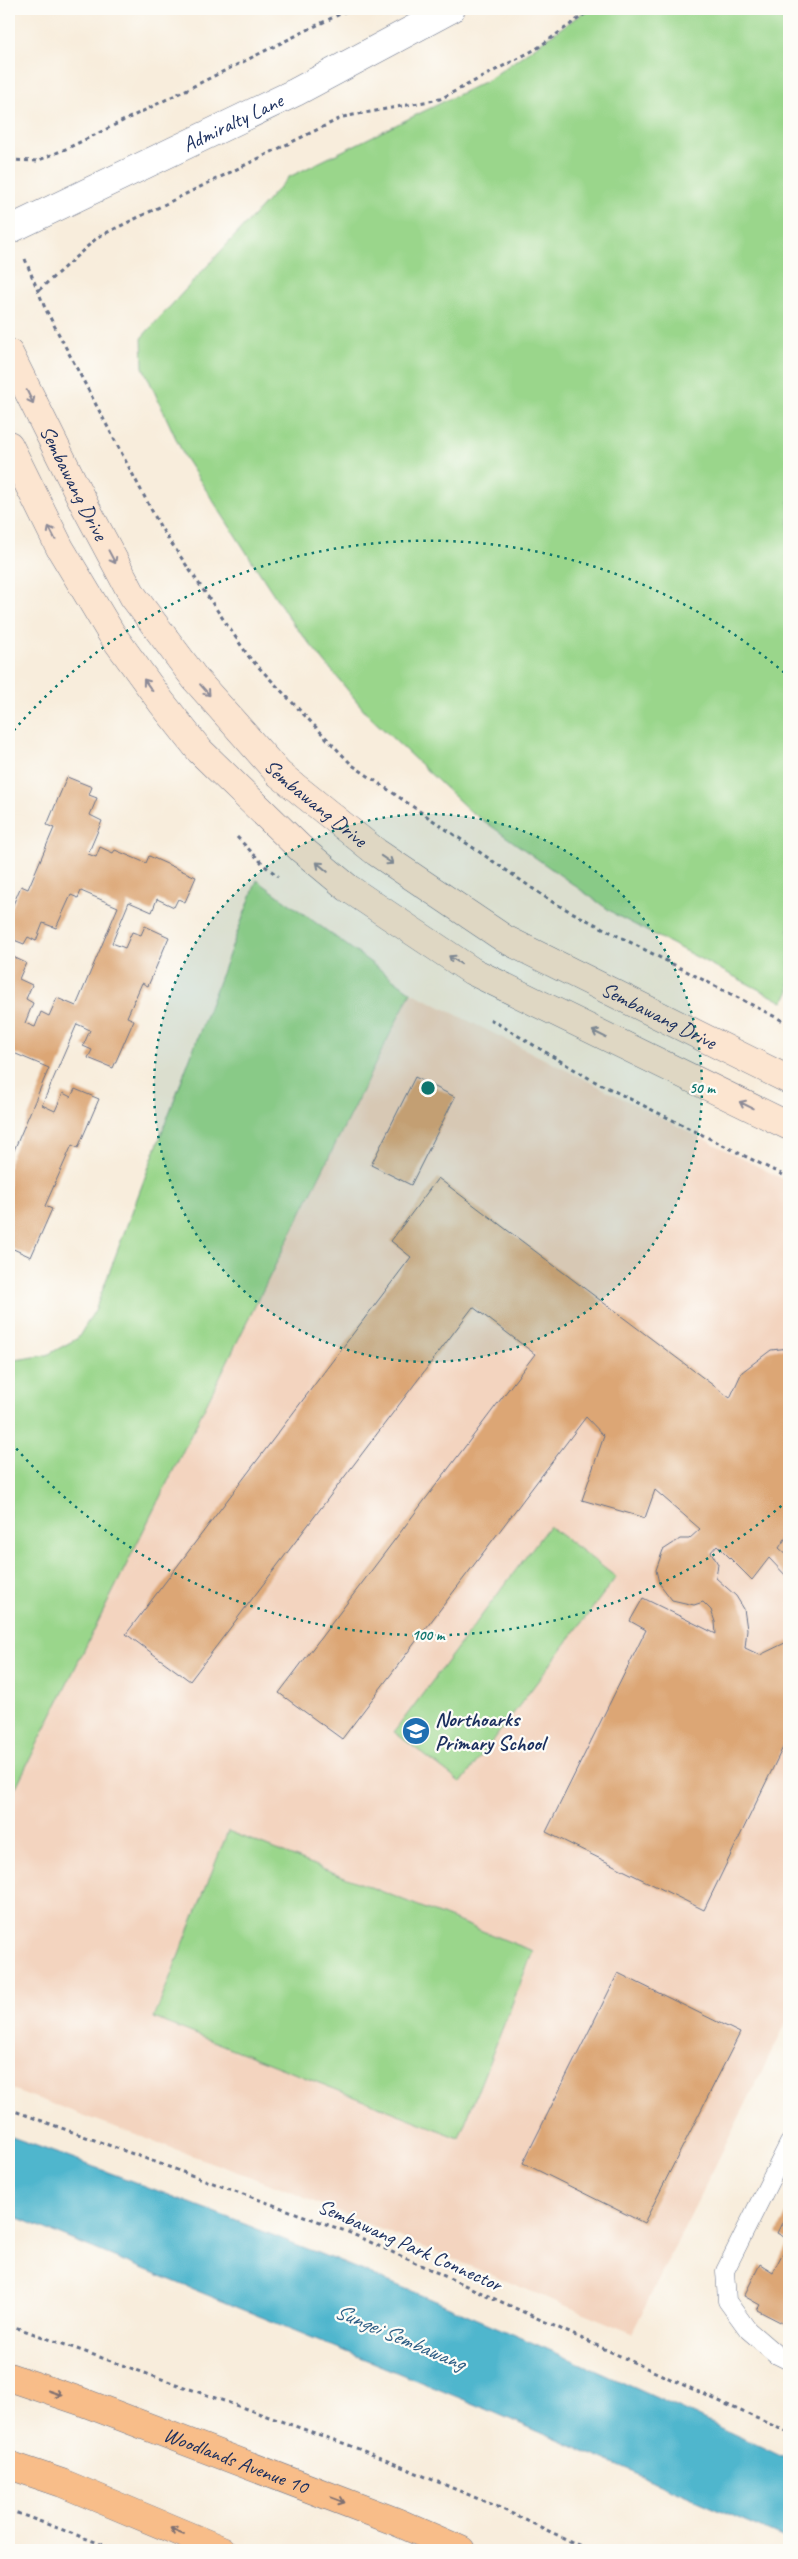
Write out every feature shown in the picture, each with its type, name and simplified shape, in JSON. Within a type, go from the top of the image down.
[{"type":"main road","name":"Sembawang Drive","points":[[9,353],[85,506],[133,596],[196,680],[279,774],[376,852],[504,939],[789,1080]]},
{"type":"main road","name":"Sembawang Drive","points":[[9,445],[60,548],[111,633],[200,751],[300,848],[348,888],[472,971],[789,1126]]},
{"type":"main road","name":"Woodlands Avenue 10","points":[[9,2377],[80,2401],[313,2490],[396,2522],[461,2550]]},
{"type":"main road","points":[[9,2465],[62,2483],[222,2550]]},
{"type":"street","name":"Admiralty Lane","points":[[9,230],[296,92],[451,9]]},
{"type":"lane","points":[[789,2144],[725,2271],[727,2302],[748,2330],[777,2355],[789,2361]]},
{"type":"path","points":[[9,160],[36,161],[68,148],[350,9]]},
{"type":"path","points":[[592,9],[536,49],[440,98],[343,117],[98,237],[40,290],[45,308],[160,528],[249,658],[352,765],[554,903],[789,1024]]},
{"type":"path","name":"Sembawang Park Connector","points":[[9,2108],[348,2232],[789,2433]]},
{"type":"path","points":[[9,2325],[354,2447],[498,2507],[590,2550]]},
{"type":"path","points":[[9,2510],[117,2550]]},
{"type":"shaded area","name":"Northoarks Primary School","points":[[411,992],[789,1182],[789,2017],[632,2333],[278,2187],[9,2088],[9,1801]]},
{"type":"green space","points":[[588,9],[789,9],[789,993],[783,1002],[616,915],[470,811],[369,716],[291,621],[184,456],[143,367],[142,337],[289,177],[488,80]]},
{"type":"green space","points":[[257,880],[411,992],[9,1801],[9,1361],[47,1355],[78,1338],[95,1310]]},
{"type":"green space","points":[[549,1526],[616,1577],[461,1783],[394,1732]]},
{"type":"green space","points":[[228,1831],[533,1951],[459,2138],[154,2018]]},
{"type":"water","name":"Sungei Sembawang","points":[[9,2136],[306,2248],[404,2288],[598,2371],[789,2460],[789,2540],[477,2405],[9,2214]]},
{"type":"building","points":[[67,777],[92,787],[89,795],[97,798],[90,815],[102,821],[88,854],[96,857],[100,847],[113,853],[115,850],[146,863],[149,856],[196,877],[185,902],[178,899],[174,907],[157,899],[152,912],[129,902],[112,943],[125,948],[132,932],[141,935],[145,926],[169,937],[148,986],[142,983],[127,1017],[134,1020],[113,1068],[88,1058],[92,1050],[83,1046],[90,1030],[77,1024],[42,1105],[55,1111],[63,1093],[71,1097],[75,1089],[99,1099],[78,1148],[72,1145],[45,1206],[52,1209],[31,1257],[9,1247],[9,1162],[49,1068],[9,1051],[9,955],[26,963],[19,979],[32,985],[26,999],[33,1003],[25,1023],[35,1027],[41,1012],[49,1016],[57,998],[76,1006],[118,907],[81,891],[78,898],[71,895],[56,928],[43,923],[36,941],[28,937],[24,944],[9,938],[9,914],[21,886],[28,889],[54,828],[47,825]]},
{"type":"building","points":[[415,1077],[455,1097],[411,1185],[371,1165]]},
{"type":"building","points":[[438,1178],[730,1398],[742,1372],[771,1350],[789,1348],[789,1533],[779,1548],[789,1557],[789,1579],[769,1558],[752,1580],[717,1545],[711,1552],[718,1564],[716,1578],[736,1596],[744,1609],[747,1629],[745,1648],[760,1655],[789,1641],[789,1735],[704,1910],[546,1832],[646,1630],[630,1621],[643,1598],[716,1634],[711,1610],[703,1602],[694,1605],[672,1600],[659,1583],[656,1570],[663,1550],[680,1539],[689,1539],[700,1529],[655,1490],[645,1518],[582,1500],[604,1436],[586,1417],[342,1739],[279,1693],[535,1354],[473,1307],[190,1681],[126,1634],[411,1257],[391,1241]]},
{"type":"building","points":[[618,1973],[740,2033],[644,2223],[523,2163]]},
{"type":"building","points":[[789,2209],[789,2240],[777,2233]]},
{"type":"building","points":[[789,2241],[789,2319],[786,2325],[757,2310],[760,2305],[744,2296],[760,2264],[773,2272]]},
{"type":"place","name":"Northoarks Primary School","points":[[416,1731]]}]
